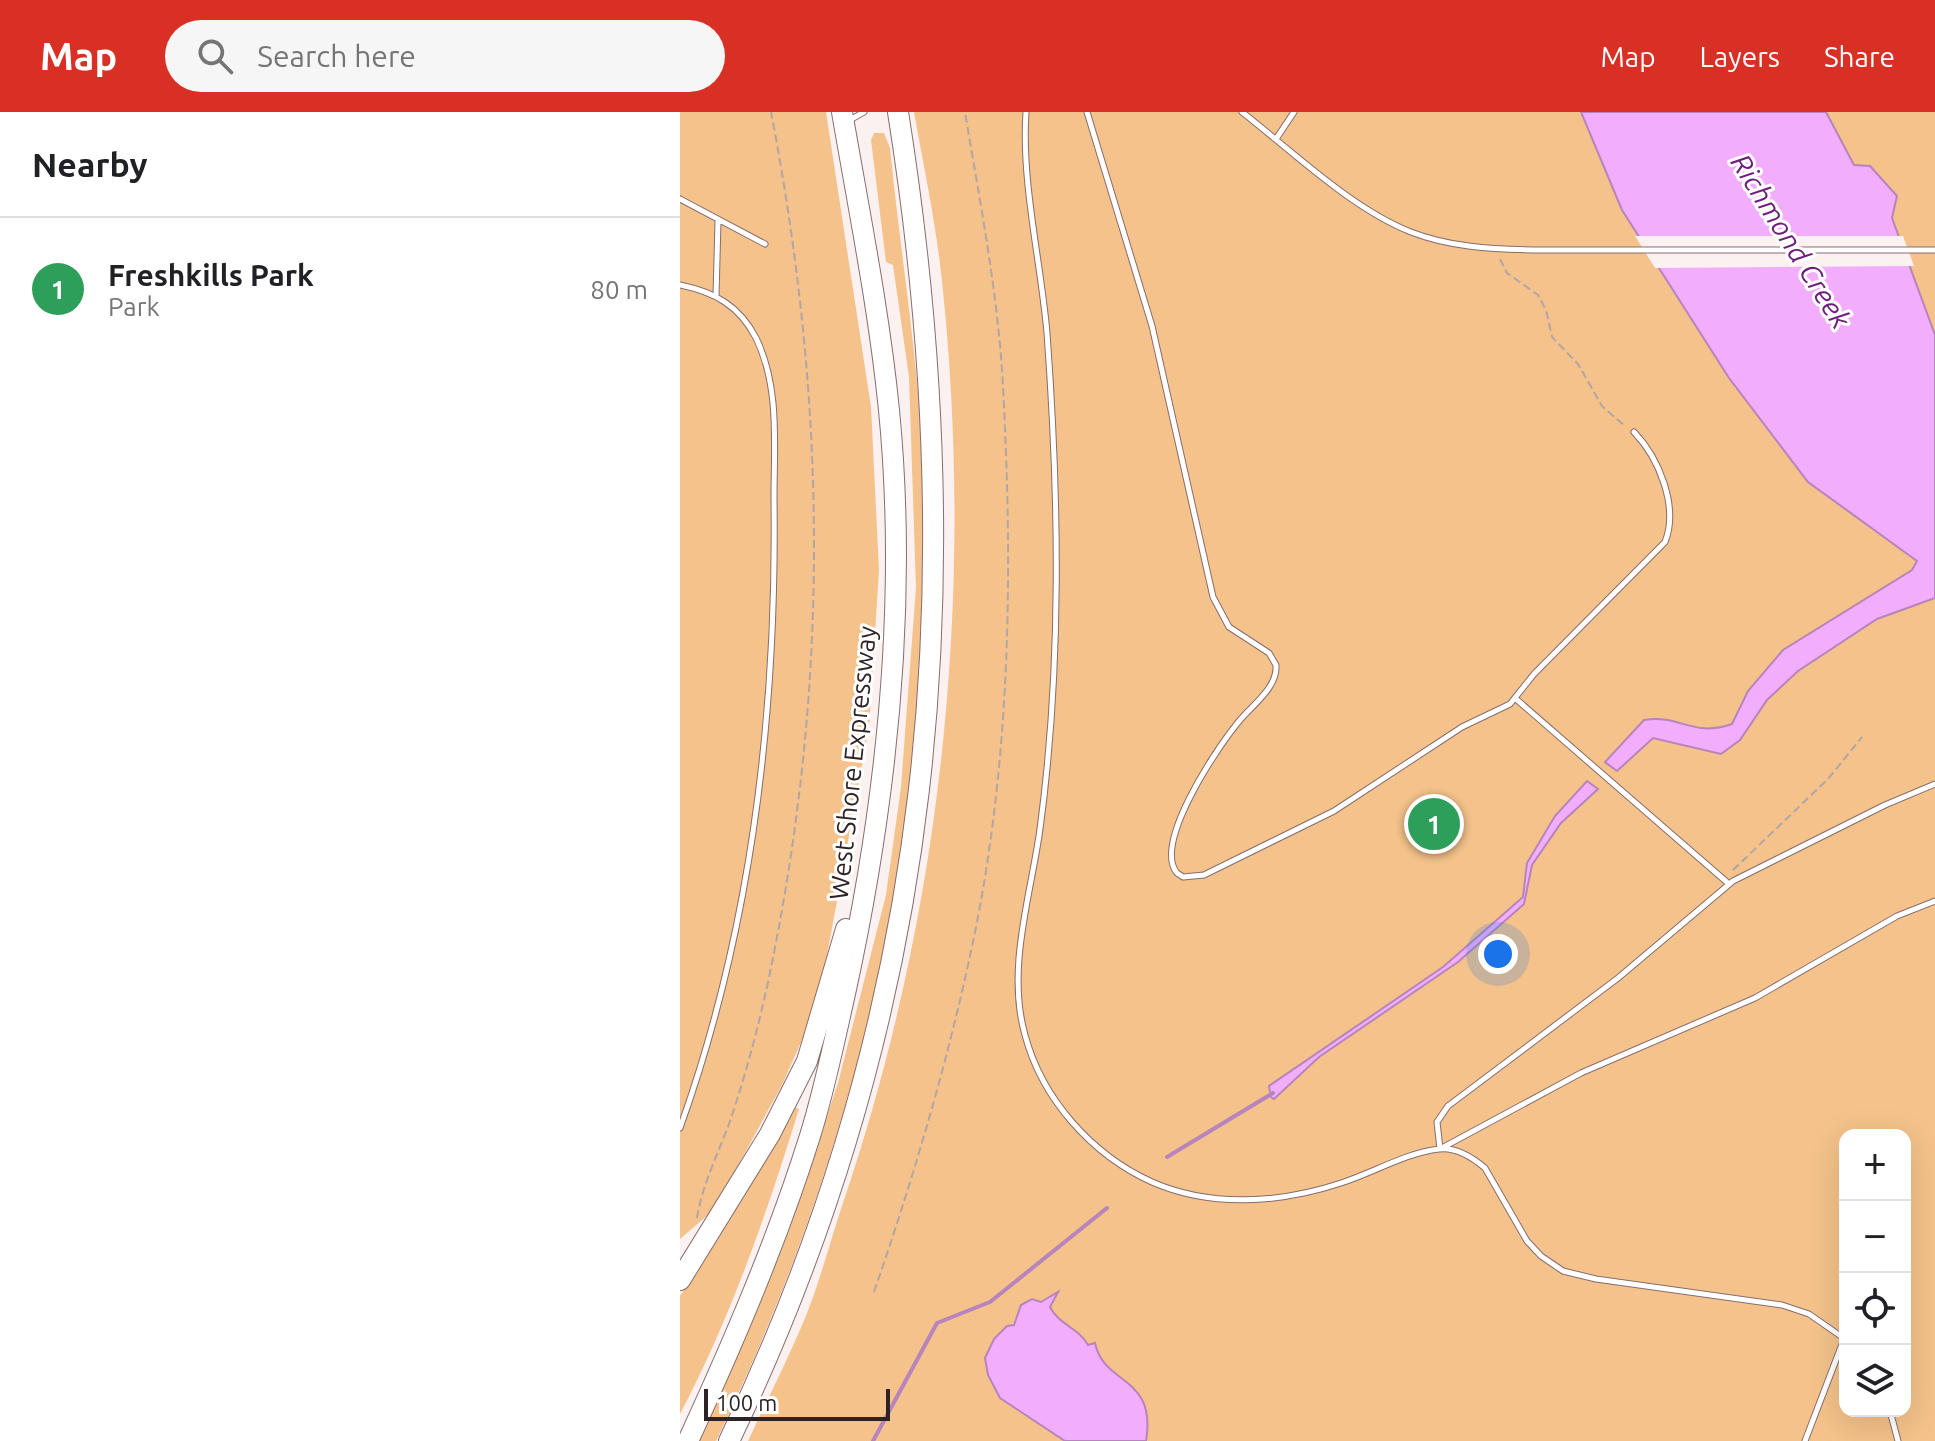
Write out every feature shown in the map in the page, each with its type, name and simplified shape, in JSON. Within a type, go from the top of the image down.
[{"type":"highway","points":[[729,1441],[765,1366],[805,1265],[846,1143],[876,1035],[914,837],[928,726],[936,521],[926,312],[898,112]]},
{"type":"highway","name":"West Shore Expressway","points":[[688,1441],[743,1320],[811,1132],[861,919],[877,826],[895,613],[889,413],[878,322],[843,117]]},
{"type":"highway","points":[[680,1280],[770,1134],[807,1061],[827,1001],[849,915],[888,721]]},
{"type":"lane","points":[[843,117],[864,112]]},
{"type":"lane","points":[[1026,112],[1025,152],[1047,334],[1056,532],[1055,646],[1047,767],[1020,963],[1025,1035],[1053,1096],[1086,1137],[1125,1167],[1178,1191],[1243,1200],[1296,1195],[1440,1149],[1581,1073],[1755,998],[1897,916],[1935,901]]},
{"type":"lane","points":[[1087,112],[1152,326],[1213,597],[1229,627],[1269,653],[1276,665],[1270,686],[1231,731],[1194,792],[1171,841],[1172,868],[1183,877],[1204,875],[1334,811],[1462,727],[1516,699],[1534,674],[1665,542],[1670,524],[1669,500],[1634,432]]},
{"type":"lane","points":[[1242,112],[1351,197],[1410,232],[1496,249],[1934,250]]},
{"type":"lane","points":[[1276,139],[1294,112]]},
{"type":"lane","points":[[680,199],[765,244]]},
{"type":"lane","points":[[716,296],[718,221]]},
{"type":"lane","points":[[680,285],[716,296],[746,321],[761,350],[772,389],[775,556],[770,690],[755,811],[731,954],[707,1048],[680,1128]]},
{"type":"lane","points":[[1516,699],[1729,884]]},
{"type":"lane","points":[[1440,1149],[1437,1122],[1448,1106],[1618,978],[1729,884],[1885,805],[1935,784]]},
{"type":"lane","points":[[1440,1149],[1464,1154],[1485,1168],[1527,1241],[1541,1256],[1563,1271],[1596,1279],[1782,1305],[1809,1314],[1839,1335]]},
{"type":"lane","points":[[1805,1441],[1843,1345]]},
{"type":"lane","points":[[1892,1417],[1898,1441]]},
{"type":"path","points":[[697,1221],[741,1088],[767,988],[790,860],[814,635],[817,545],[806,350],[771,112]]},
{"type":"path","points":[[874,1292],[915,1174],[974,935],[1001,722],[1007,565],[1001,367],[965,112]]},
{"type":"path","points":[[1496,249],[1507,273],[1543,301],[1552,337],[1578,364],[1602,406],[1634,432]]},
{"type":"path","points":[[1729,884],[1731,873],[1739,862],[1828,779],[1862,737]]},
{"type":"shaded area","points":[[680,112],[826,112],[871,407],[879,570],[869,727],[818,1004],[782,1085],[724,1191],[709,1214],[680,1239]]},
{"type":"shaded area","points":[[914,112],[1935,112],[1935,1441],[748,1441],[809,1309],[824,1265],[877,1094],[905,980],[927,865],[942,749],[951,632],[954,515],[951,398],[942,281]]},
{"type":"shaded area","points":[[874,133],[884,133],[890,148],[914,355],[924,480],[924,605],[917,729],[902,852],[879,973],[849,1093],[812,1211],[767,1327],[716,1441],[695,1441],[806,1179],[838,1083],[886,895],[901,787],[916,587],[909,377],[893,265],[886,262],[871,140]]},
{"type":"shaded area","points":[[792,1106],[799,1109],[761,1226],[716,1340],[680,1414],[680,1296]]},
{"type":"water","name":"Richmond Creek","points":[[1581,112],[1826,112],[1854,165],[1870,166],[1897,196],[1892,218],[1935,335],[1935,598],[1877,619],[1798,671],[1767,700],[1740,740],[1721,754],[1653,738],[1617,771],[1605,762],[1644,720],[1668,720],[1706,728],[1732,724],[1748,691],[1783,650],[1912,570],[1917,561],[1808,482],[1729,378],[1622,210]]},
{"type":"water","points":[[1587,781],[1598,789],[1561,823],[1532,865],[1524,904],[1458,962],[1319,1057],[1274,1099],[1271,1097],[1269,1086],[1443,967],[1523,897],[1527,863],[1555,816]]},
{"type":"water","points":[[1058,1292],[1050,1307],[1054,1313],[1080,1334],[1088,1345],[1095,1343],[1108,1367],[1137,1392],[1144,1404],[1147,1420],[1146,1441],[1065,1441],[1000,1398],[988,1375],[985,1358],[994,1339],[1007,1326],[1014,1325],[1021,1305],[1032,1299],[1041,1302]]},
{"type":"pier","points":[[1635,236],[1903,236],[1914,266],[1655,268]]},
{"type":"waterway","points":[[1167,1157],[1273,1093]]},
{"type":"waterway","points":[[873,1441],[937,1323],[990,1302],[1107,1208]]},
{"type":"place","name":"Freshkills Park","points":[[1434,824]]}]
